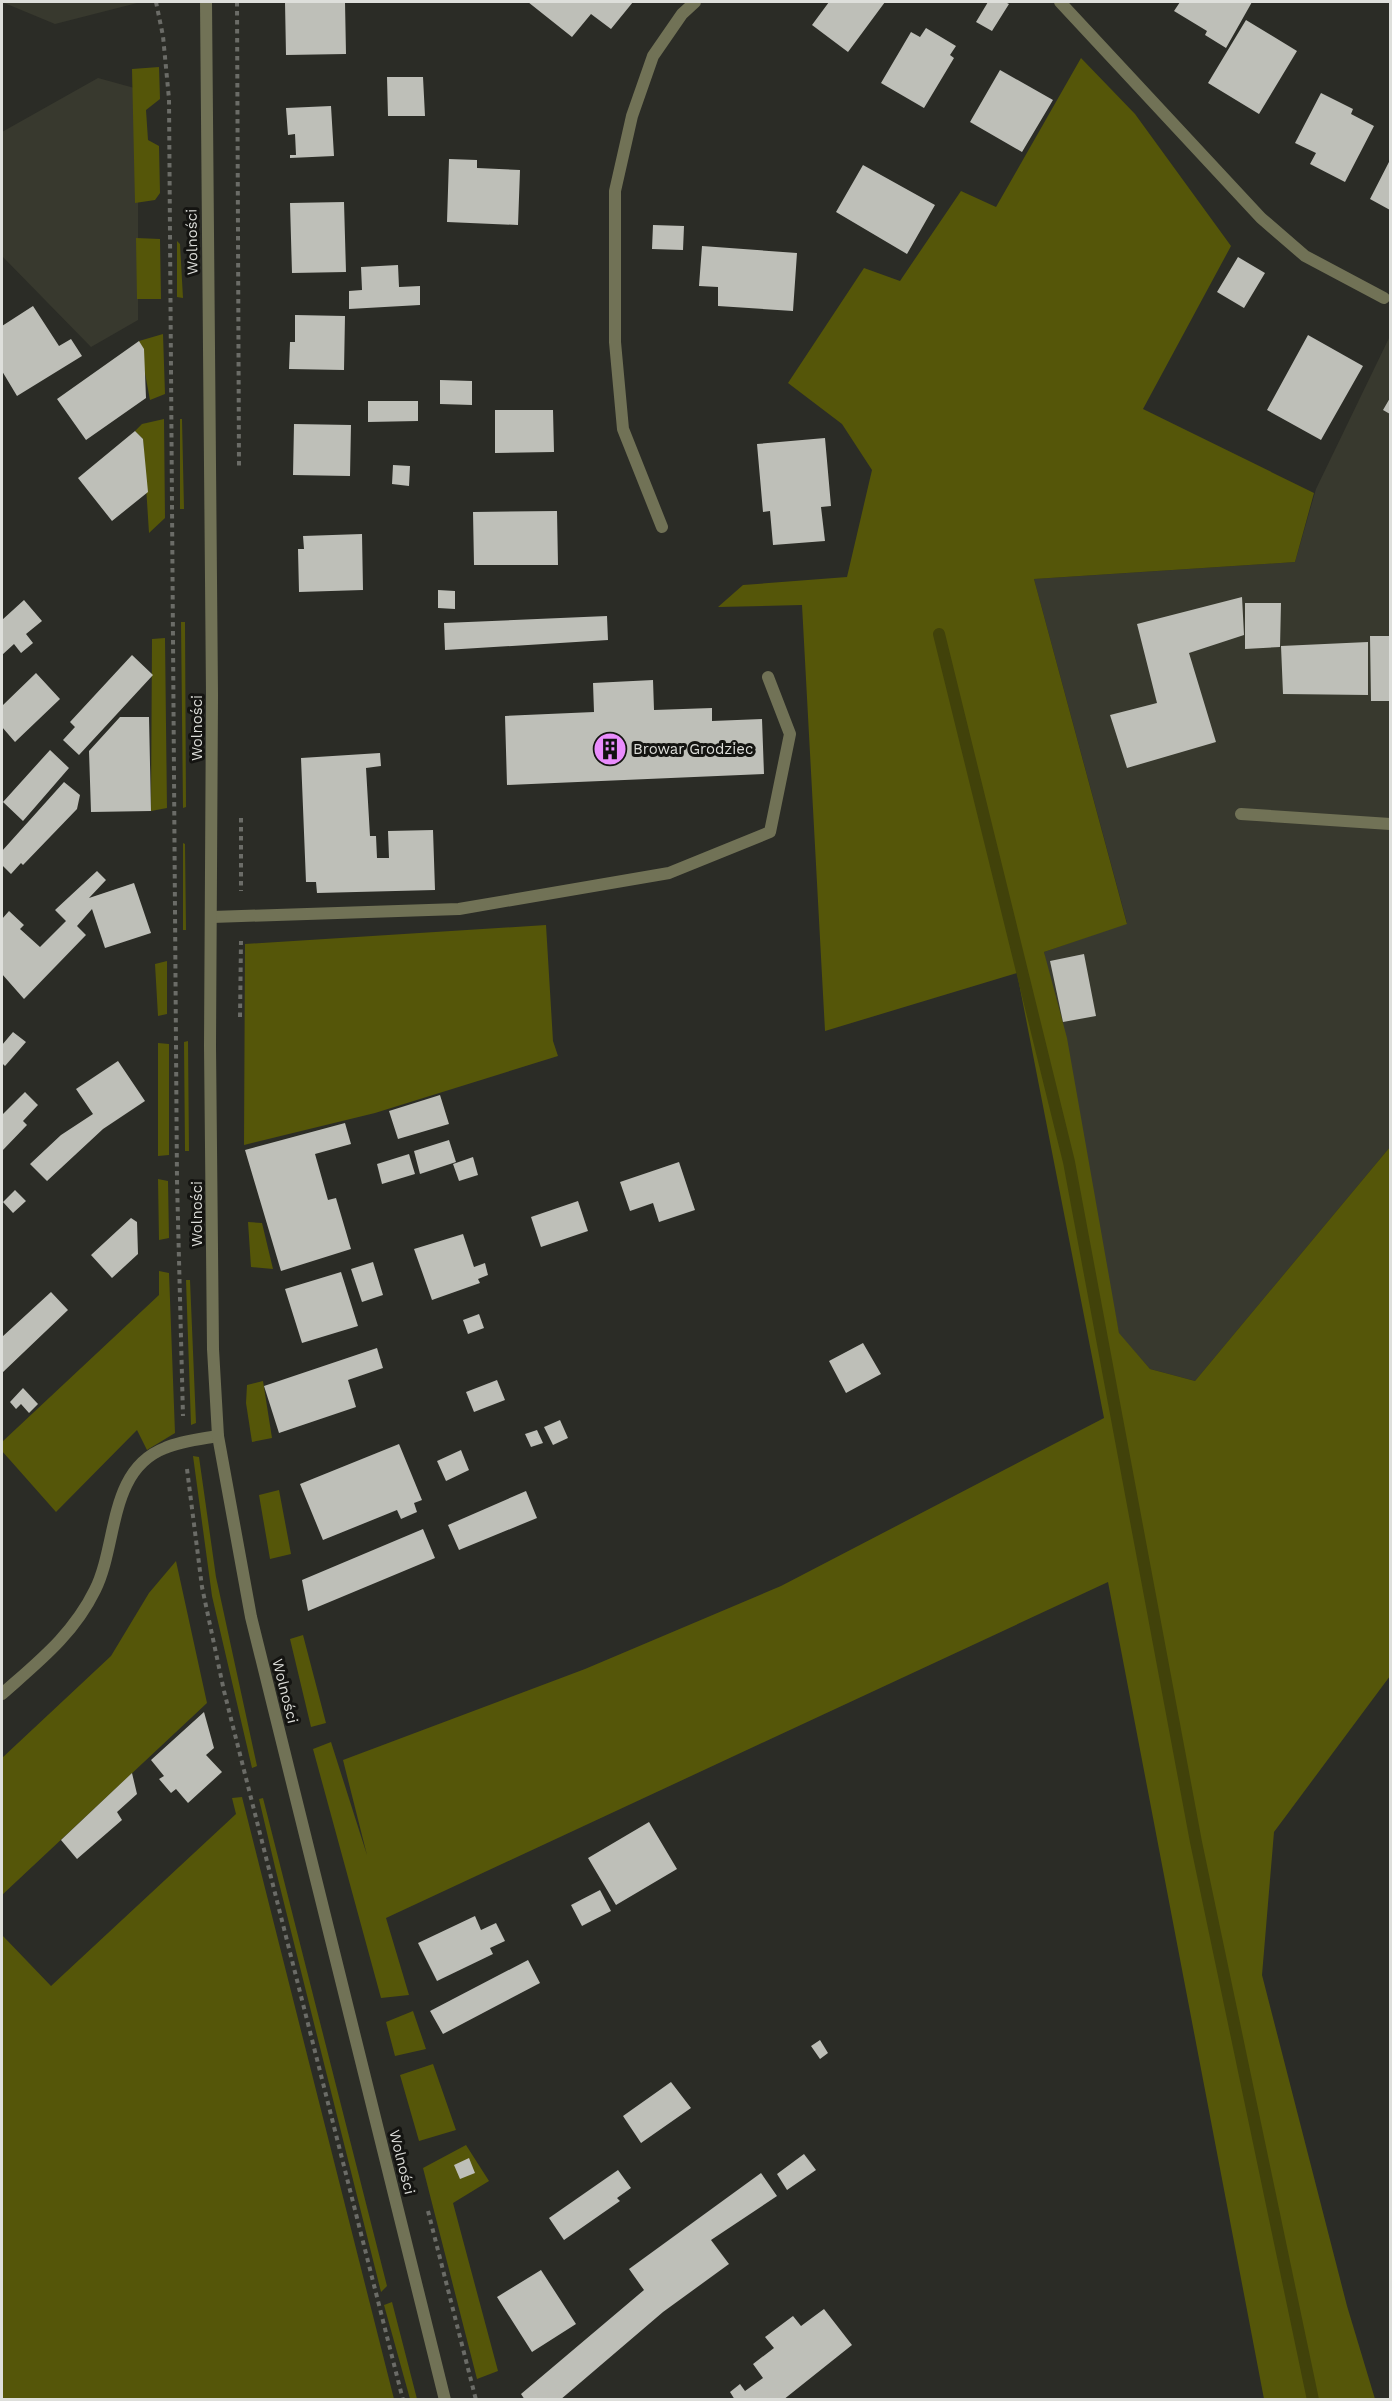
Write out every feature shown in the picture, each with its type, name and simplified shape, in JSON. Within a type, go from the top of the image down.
[{"type":"street","name":"Wolności","points":[[206,2],[213,1349],[218,1436],[251,1617],[445,2400]]},
{"type":"street","points":[[662,527],[623,429],[615,342],[615,191],[632,116],[653,56],[682,14],[695,2]]},
{"type":"street","points":[[1060,2],[1261,218],[1305,256],[1384,298]]},
{"type":"street","points":[[212,917],[459,909],[669,873],[770,832],[790,734],[768,677]]},
{"type":"street","points":[[1241,814],[1390,824]]},
{"type":"street","points":[[2,1694],[66,1637],[96,1589],[121,1494],[138,1467],[163,1448],[218,1436]]},
{"type":"path","points":[[237,2],[239,477]]},
{"type":"path","points":[[239,1021],[241,808]]},
{"type":"path","points":[[428,2210],[476,2400]]},
{"type":"shaded area","points":[[2,2],[141,2],[55,24]]},
{"type":"shaded area","points":[[1081,58],[1135,114],[1231,246],[1143,409],[1314,493],[1295,562],[1034,579],[1127,924],[1044,952],[1067,1038],[1119,1333],[1150,1369],[1195,1381],[1390,1147],[1390,1676],[1274,1832],[1262,1975],[1347,2306],[1375,2399],[1264,2399],[1108,1582],[386,1918],[409,1995],[381,1998],[313,1749],[331,1742],[367,1855],[343,1760],[585,1669],[781,1586],[1104,1418],[1017,973],[825,1031],[802,605],[718,607],[743,585],[847,577],[872,470],[842,424],[788,383],[864,268],[900,281],[961,191],[996,207]]},
{"type":"shaded area","points":[[159,67],[160,99],[146,110],[148,140],[159,146],[160,193],[155,200],[135,203],[132,69]]},
{"type":"shaded area","points":[[98,78],[138,89],[138,320],[91,347],[2,256],[2,132]]},
{"type":"shaded area","points":[[136,238],[160,239],[161,299],[137,299]]},
{"type":"shaded area","points":[[177,241],[180,244],[183,298],[177,297]]},
{"type":"shaded area","points":[[163,334],[165,394],[150,400],[139,341]]},
{"type":"shaded area","points":[[1390,336],[1390,1147],[1195,1381],[1150,1369],[1119,1334],[1044,952],[1127,923],[1034,579],[1295,562],[1316,489]]},
{"type":"shaded area","points":[[164,419],[165,518],[149,533],[143,439],[135,431],[142,424]]},
{"type":"shaded area","points":[[180,419],[182,419],[184,509],[180,509]]},
{"type":"shaded area","points":[[181,622],[185,622],[186,807],[183,808]]},
{"type":"shaded area","points":[[165,638],[167,808],[151,811],[152,639]]},
{"type":"shaded area","points":[[183,843],[185,844],[186,930],[183,930]]},
{"type":"shaded area","points":[[546,925],[553,1041],[558,1056],[375,1113],[244,1145],[245,944]]},
{"type":"shaded area","points":[[167,961],[167,1014],[158,1016],[155,964]]},
{"type":"shaded area","points":[[188,1041],[189,1151],[185,1151],[184,1042]]},
{"type":"shaded area","points":[[158,1043],[169,1044],[169,1155],[158,1156]]},
{"type":"shaded area","points":[[158,1179],[168,1181],[169,1238],[159,1240]]},
{"type":"shaded area","points":[[248,1222],[262,1223],[273,1269],[251,1267]]},
{"type":"shaded area","points":[[159,1271],[169,1273],[175,1433],[147,1450],[137,1430],[56,1512],[2,1451],[2,1442],[159,1295]]},
{"type":"shaded area","points":[[186,1280],[190,1280],[196,1423],[191,1425]]},
{"type":"shaded area","points":[[263,1381],[272,1438],[252,1442],[246,1403],[247,1385]]},
{"type":"shaded area","points":[[193,1456],[199,1457],[216,1577],[257,1766],[252,1768],[212,1596]]},
{"type":"shaded area","points":[[279,1490],[291,1554],[270,1559],[259,1495]]},
{"type":"shaded area","points":[[176,1561],[207,1703],[2,1895],[2,1758],[111,1656],[149,1593]]},
{"type":"shaded area","points":[[303,1635],[326,1723],[311,1727],[290,1639]]},
{"type":"shaded area","points":[[242,1797],[394,2399],[2,2399],[2,1935],[51,1986],[236,1814],[232,1798]]},
{"type":"shaded area","points":[[263,1798],[387,2286],[381,2292],[275,1867],[259,1799]]},
{"type":"shaded area","points":[[413,2011],[426,2049],[395,2056],[386,2022]]},
{"type":"shaded area","points":[[433,2064],[456,2130],[419,2141],[400,2075]]},
{"type":"shaded area","points":[[466,2145],[489,2181],[453,2203],[498,2371],[477,2379],[423,2168]]},
{"type":"shaded area","points":[[392,2302],[417,2399],[410,2399],[384,2305]]},
{"type":"building","points":[[285,2],[345,2],[346,54],[286,55]]},
{"type":"building","points":[[528,2],[633,2],[611,29],[591,14],[572,37]]},
{"type":"building","points":[[829,2],[885,2],[848,52],[812,25]]},
{"type":"building","points":[[988,2],[1009,4],[992,31],[976,22]]},
{"type":"building","points":[[1180,2],[1252,2],[1226,48],[1205,35],[1207,31],[1174,11]]},
{"type":"building","points":[[1246,20],[1297,51],[1259,114],[1208,83]]},
{"type":"building","points":[[926,28],[956,46],[950,55],[954,58],[924,108],[881,83],[911,32],[920,37]]},
{"type":"building","points":[[1000,70],[1053,100],[1022,152],[970,122]]},
{"type":"building","points":[[387,77],[423,77],[425,116],[388,116]]},
{"type":"building","points":[[1321,93],[1353,109],[1351,114],[1374,126],[1345,182],[1310,164],[1316,153],[1295,143]]},
{"type":"building","points":[[331,106],[334,156],[290,158],[290,155],[296,155],[295,134],[288,135],[286,108]]},
{"type":"building","points":[[449,159],[477,160],[477,168],[520,170],[518,225],[447,222]]},
{"type":"building","points":[[1390,160],[1390,210],[1370,199]]},
{"type":"building","points":[[863,165],[935,205],[907,254],[836,212]]},
{"type":"building","points":[[344,202],[346,272],[292,273],[290,203]]},
{"type":"building","points":[[653,225],[684,226],[683,250],[652,249]]},
{"type":"building","points":[[702,246],[797,253],[793,311],[718,306],[718,287],[699,286]]},
{"type":"building","points":[[1238,257],[1265,273],[1244,308],[1217,292]]},
{"type":"building","points":[[398,265],[399,287],[420,286],[420,305],[349,309],[349,291],[362,290],[361,267]]},
{"type":"building","points":[[33,306],[59,346],[71,339],[82,356],[17,396],[2,371],[2,326]]},
{"type":"building","points":[[295,315],[345,316],[344,370],[289,369],[290,342],[295,342]]},
{"type":"building","points":[[1308,335],[1363,366],[1321,440],[1267,410]]},
{"type":"building","points":[[139,341],[144,349],[146,398],[86,440],[57,399]]},
{"type":"building","points":[[440,380],[472,381],[472,405],[440,404]]},
{"type":"building","points":[[1390,398],[1390,414],[1383,410]]},
{"type":"building","points":[[368,401],[418,401],[418,421],[368,422]]},
{"type":"building","points":[[495,410],[553,410],[554,452],[495,453]]},
{"type":"building","points":[[294,424],[351,425],[350,476],[293,475]]},
{"type":"building","points":[[135,431],[143,439],[148,492],[112,521],[78,478]]},
{"type":"building","points":[[825,438],[831,506],[821,507],[825,541],[773,545],[770,511],[763,512],[757,444]]},
{"type":"building","points":[[393,465],[410,466],[409,486],[392,484]]},
{"type":"building","points":[[557,511],[558,565],[474,565],[473,512]]},
{"type":"building","points":[[362,534],[363,590],[299,592],[298,549],[304,549],[303,536]]},
{"type":"building","points":[[438,590],[455,591],[455,609],[438,608]]},
{"type":"building","points":[[1242,597],[1244,635],[1189,653],[1216,742],[1127,768],[1110,715],[1157,703],[1137,624]]},
{"type":"building","points":[[24,600],[42,621],[26,634],[33,643],[21,653],[14,644],[2,655],[2,620]]},
{"type":"building","points":[[1245,603],[1281,603],[1280,647],[1245,649]]},
{"type":"building","points":[[607,616],[608,640],[445,650],[444,623]]},
{"type":"building","points":[[1370,636],[1390,636],[1390,701],[1371,701]]},
{"type":"building","points":[[1368,642],[1368,695],[1283,694],[1281,646]]},
{"type":"building","points":[[132,655],[153,675],[79,755],[63,740],[75,727],[70,722]]},
{"type":"building","points":[[36,673],[60,699],[15,742],[2,727],[2,706]]},
{"type":"building","name":"Browar Grodziec","points":[[653,680],[654,710],[712,708],[712,721],[762,719],[764,774],[507,785],[505,716],[594,712],[593,683]]},
{"type":"building","points":[[120,717],[149,717],[151,811],[91,812],[89,751]]},
{"type":"building","points":[[50,750],[69,768],[23,821],[3,802]]},
{"type":"building","points":[[380,753],[381,766],[366,768],[370,836],[376,836],[377,858],[389,858],[388,831],[433,830],[435,890],[317,893],[316,882],[306,882],[301,758]]},
{"type":"building","points":[[64,782],[80,795],[77,809],[23,865],[21,863],[11,874],[2,865],[2,851]]},
{"type":"building","points":[[97,871],[106,880],[89,898],[134,883],[151,933],[105,948],[92,909],[77,926],[86,935],[24,999],[2,974],[2,919],[9,911],[24,925],[20,929],[40,947],[66,921],[55,910]]},
{"type":"building","points":[[1084,954],[1096,1016],[1063,1022],[1050,961]]},
{"type":"building","points":[[13,1032],[26,1042],[5,1066],[2,1063],[2,1045]]},
{"type":"building","points":[[118,1061],[145,1101],[103,1129],[47,1181],[30,1164],[61,1135],[93,1114],[76,1089]]},
{"type":"building","points":[[25,1092],[38,1105],[23,1121],[27,1125],[2,1151],[2,1115]]},
{"type":"building","points":[[440,1095],[449,1124],[398,1139],[389,1111]]},
{"type":"building","points":[[345,1123],[351,1144],[315,1154],[328,1200],[336,1198],[351,1249],[281,1271],[245,1150]]},
{"type":"building","points":[[449,1140],[456,1162],[420,1174],[414,1151]]},
{"type":"building","points":[[409,1154],[415,1174],[382,1184],[377,1164]]},
{"type":"building","points":[[473,1157],[478,1175],[459,1181],[453,1164]]},
{"type":"building","points":[[679,1162],[695,1210],[659,1222],[653,1203],[630,1211],[620,1182]]},
{"type":"building","points":[[15,1190],[26,1201],[13,1213],[3,1202]]},
{"type":"building","points":[[578,1201],[588,1231],[541,1247],[531,1217]]},
{"type":"building","points":[[131,1218],[137,1222],[138,1254],[112,1278],[91,1255]]},
{"type":"building","points":[[463,1234],[474,1267],[485,1263],[488,1275],[478,1279],[480,1283],[432,1300],[414,1249]]},
{"type":"building","points":[[373,1262],[383,1295],[362,1302],[351,1269]]},
{"type":"building","points":[[341,1272],[358,1326],[302,1343],[285,1289]]},
{"type":"building","points":[[51,1292],[68,1310],[2,1373],[2,1337]]},
{"type":"building","points":[[479,1314],[484,1328],[468,1334],[463,1320]]},
{"type":"building","points":[[863,1343],[881,1374],[846,1393],[829,1361]]},
{"type":"building","points":[[377,1348],[383,1368],[348,1380],[356,1407],[279,1433],[264,1386]]},
{"type":"building","points":[[497,1380],[505,1400],[474,1412],[466,1392]]},
{"type":"building","points":[[23,1388],[38,1404],[29,1413],[21,1404],[16,1409],[10,1402]]},
{"type":"building","points":[[560,1420],[568,1438],[553,1445],[544,1427]]},
{"type":"building","points":[[537,1430],[543,1443],[531,1447],[525,1434]]},
{"type":"building","points":[[399,1444],[422,1500],[414,1503],[417,1512],[401,1519],[397,1510],[323,1540],[300,1484]]},
{"type":"building","points":[[461,1450],[469,1470],[446,1481],[437,1461]]},
{"type":"building","points":[[526,1491],[537,1518],[459,1550],[448,1525]]},
{"type":"building","points":[[423,1529],[435,1558],[308,1611],[302,1580]]},
{"type":"building","points":[[204,1712],[214,1748],[206,1755],[222,1772],[188,1803],[176,1789],[171,1793],[159,1779],[164,1776],[151,1760]]},
{"type":"building","points":[[132,1773],[137,1794],[117,1812],[122,1820],[77,1859],[61,1840]]},
{"type":"building","points":[[649,1822],[677,1869],[616,1905],[588,1858]]},
{"type":"building","points":[[600,1890],[611,1911],[582,1926],[571,1905]]},
{"type":"building","points":[[475,1916],[481,1930],[496,1923],[505,1941],[490,1948],[493,1954],[437,1981],[418,1943]]},
{"type":"building","points":[[528,1960],[540,1983],[443,2034],[430,2011]]},
{"type":"building","points":[[820,2040],[828,2053],[820,2059],[811,2046]]},
{"type":"building","points":[[671,2082],[691,2108],[641,2143],[623,2116]]},
{"type":"building","points":[[804,2154],[816,2170],[787,2190],[777,2174]]},
{"type":"building","points":[[469,2158],[475,2173],[460,2179],[454,2165]]},
{"type":"building","points":[[618,2170],[631,2188],[617,2198],[620,2201],[564,2240],[549,2218]]},
{"type":"building","points":[[761,2173],[777,2196],[711,2240],[729,2264],[663,2312],[560,2400],[525,2400],[521,2394],[644,2290],[629,2269]]},
{"type":"building","points":[[541,2270],[576,2324],[532,2352],[497,2297]]},
{"type":"building","points":[[824,2309],[852,2345],[783,2400],[735,2400],[730,2392],[740,2384],[745,2391],[763,2378],[753,2364],[774,2348],[765,2337],[793,2316],[801,2326]]},
{"type":"waterway","points":[[939,634],[1069,1162],[1196,1842],[1313,2400]]},
{"type":"place","name":"Browar Grodziec","points":[[610,749]]}]
